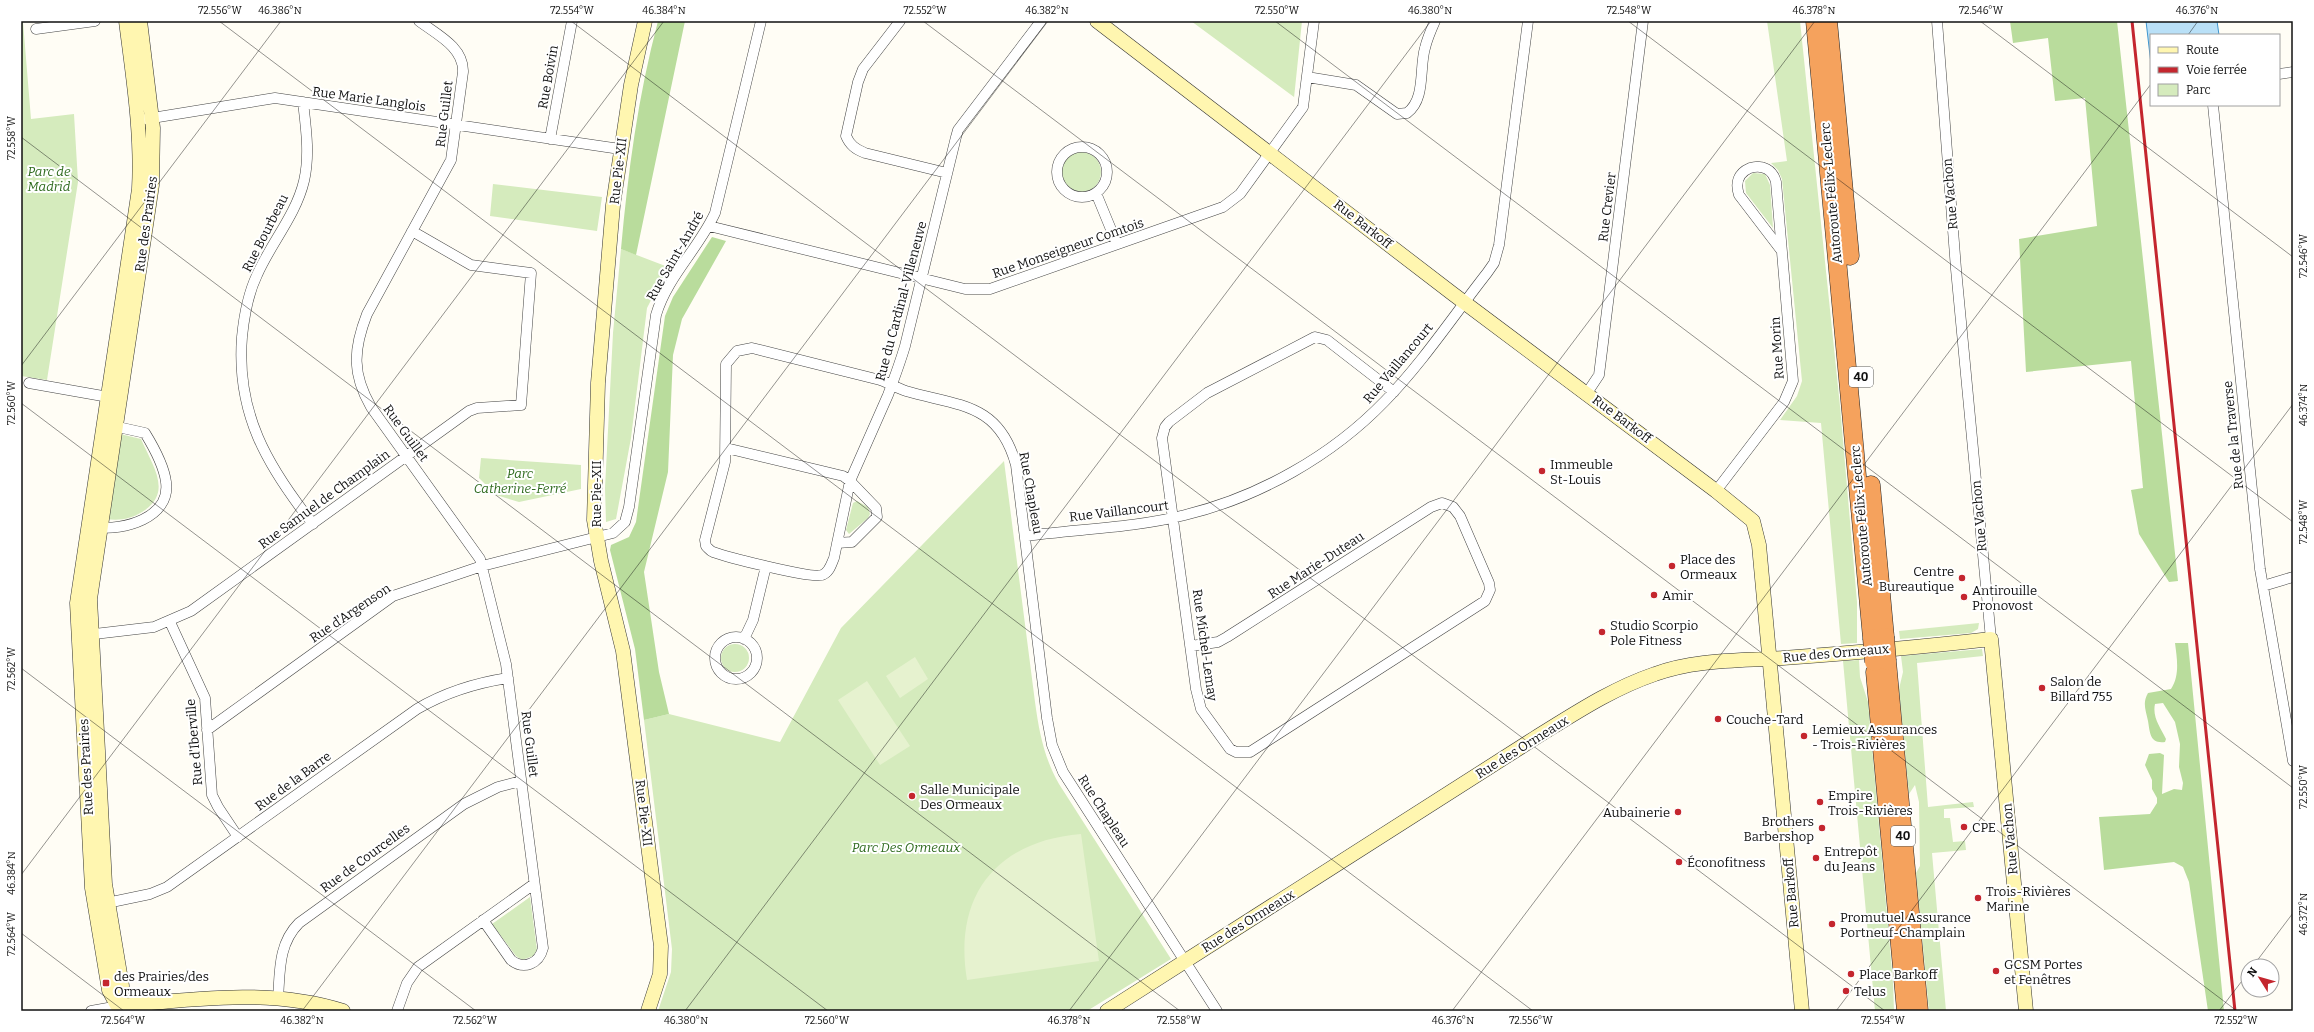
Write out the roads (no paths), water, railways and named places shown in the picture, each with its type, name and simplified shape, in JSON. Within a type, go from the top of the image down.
[{"type":"highway","name":"Autoroute Félix-Leclerc","points":[[1815,21],[1878,638],[1919,1011]]},
{"type":"highway","name":"Autoroute Félix-Leclerc","points":[[1828,21],[1878,638]]},
{"type":"highway","name":"Autoroute Félix-Leclerc","points":[[1881,661],[1906,1011]]},
{"type":"street","points":[[36,29],[95,21]]},
{"type":"street","name":"Rue des Prairies","points":[[126,21],[145,119]]},
{"type":"street","name":"Rue des Prairies","points":[[101,904],[105,884],[91,589],[94,526],[113,398],[139,189],[140,152],[145,119],[140,21]]},
{"type":"street","name":"Rue Guillet","points":[[419,21],[452,46],[462,60],[463,72],[451,160],[367,314],[359,339],[356,357],[358,374],[365,397],[477,553],[482,566],[508,678],[543,948],[538,959],[533,963],[521,965],[511,960],[483,920]]},
{"type":"street","name":"Rue Boivin","points":[[550,138],[572,21]]},
{"type":"street","name":"Rue Pie-XII","points":[[645,21],[631,85],[620,149],[605,291],[598,384],[594,488],[596,537],[623,651],[661,946],[660,974],[648,1011]]},
{"type":"street","name":"Rue Saint-André","points":[[596,537],[617,531],[626,517],[656,315],[668,288],[709,226],[715,212],[761,21]]},
{"type":"street","points":[[900,21],[863,70],[858,82],[846,136],[849,143],[861,151],[948,173]]},
{"type":"street","name":"Rue du Cardinal-Villeneuve","points":[[850,481],[892,385],[904,346],[958,130],[1041,21]]},
{"type":"street","name":"Rue Barkoff","points":[[1097,21],[1464,302],[1587,393],[1750,518],[1756,528],[1770,658],[1802,1011]]},
{"type":"street","name":"Rue Monseigneur Comtois","points":[[709,226],[965,289],[990,289],[1223,207],[1232,202],[1271,153],[1303,107],[1314,21]]},
{"type":"street","points":[[1307,77],[1356,85],[1397,114],[1407,113],[1415,104],[1418,96],[1424,48],[1434,21]]},
{"type":"street","name":"Rue Vaillancourt","points":[[1026,536],[1173,518],[1224,503],[1289,474],[1347,437],[1394,392],[1491,268],[1499,244],[1528,21]]},
{"type":"street","name":"Rue Crevier","points":[[1587,393],[1599,375],[1643,21]]},
{"type":"street","name":"Rue Vachon","points":[[1937,21],[1956,269],[2026,1011]]},
{"type":"street","points":[[2280,74],[2293,72]]},
{"type":"street","name":"Rue Marie Langlois","points":[[145,119],[275,98],[620,149]]},
{"type":"street","name":"Rue Bourbeau","points":[[303,102],[307,149],[304,180],[294,206],[262,262],[250,292],[243,328],[241,360],[243,388],[256,432],[281,482],[312,524]]},
{"type":"street","name":"Rue de la Traverse","points":[[2213,106],[2264,586],[2293,761]]},
{"type":"street","points":[[1076,147],[1089,148],[1097,152],[1104,160],[1107,176],[1101,189],[1096,193],[1080,197],[1065,191],[1060,185],[1056,168],[1059,160],[1069,150],[1076,147]]},
{"type":"street","name":"Rue Morin","points":[[1716,491],[1784,402],[1792,387],[1793,377],[1782,250],[1774,176],[1763,167],[1750,168],[1738,179],[1738,192],[1747,206],[1782,250]]},
{"type":"street","points":[[1096,193],[1117,244]]},
{"type":"street","name":"Rue Samuel de Champlain","points":[[78,635],[149,628],[170,622],[208,601],[312,524],[473,409],[521,405],[531,273],[471,265],[412,231]]},
{"type":"street","name":"Rue Michel-Lemay","points":[[1394,392],[1332,343],[1321,338],[1315,338],[1207,392],[1169,422],[1163,432],[1196,689],[1201,709],[1230,749],[1242,753],[1256,750],[1485,601],[1490,590],[1489,583],[1460,516],[1451,506]]},
{"type":"street","name":"Rue Chapleau","points":[[850,481],[837,543],[831,565],[825,574],[820,576],[766,566],[715,553],[706,546],[705,540],[724,468],[726,448],[726,364],[733,354],[742,349],[752,348],[880,380],[905,390],[971,407],[988,418],[1002,433],[1012,452],[1016,465],[1026,536],[1043,692],[1052,745],[1063,772],[1216,1011]]},
{"type":"street","points":[[29,383],[113,398]]},
{"type":"street","points":[[94,526],[129,524],[146,518],[159,507],[165,493],[164,475],[146,433],[109,425]]},
{"type":"street","points":[[726,448],[843,476],[850,481],[873,503],[876,508],[877,517],[852,542],[837,543]]},
{"type":"street","name":"Rue Marie-Duteau","points":[[1191,646],[1218,642],[1431,507],[1442,503],[1451,506]]},
{"type":"street","name":"Rue des Prairies","points":[[94,526],[77,592],[78,635],[109,990],[119,1009]]},
{"type":"street","name":"Rue d'Argenson","points":[[207,730],[393,596],[482,566],[596,537]]},
{"type":"street","points":[[744,639],[754,620],[766,566]]},
{"type":"street","points":[[2264,586],[2293,577]]},
{"type":"street","name":"Rue d'Iberville","points":[[170,622],[203,692],[212,795],[218,808],[238,837]]},
{"type":"street","points":[[732,638],[744,639],[754,649],[756,663],[746,676],[735,679],[719,670],[715,659],[718,647],[732,638]]},
{"type":"street","name":"Rue des Ormeaux","points":[[1107,1011],[1535,738],[1615,690],[1655,674],[1683,666],[1735,659],[1770,658],[1991,639]]},
{"type":"street","name":"Rue de la Barre","points":[[101,904],[162,890],[427,703],[456,689],[508,678]]},
{"type":"street","name":"Rue de Courcelles","points":[[278,1000],[282,953],[286,940],[299,923],[464,804],[498,787],[521,781]]},
{"type":"street","points":[[397,1011],[407,983],[418,967],[534,884]]},
{"type":"street","points":[[91,1011],[119,1009],[203,998],[278,1000],[309,1003],[343,1011]]},
{"type":"water","points":[[2146,21],[2217,21],[2219,34],[2150,34],[2150,55]]},
{"type":"railway","points":[[2132,21],[2235,1011]]},
{"type":"place","name":"Immeuble St-Louis","points":[[1542,471]]},
{"type":"place","name":"Place des Ormeaux","points":[[1672,566]]},
{"type":"place","name":"Centre Bureautique","points":[[1962,578]]},
{"type":"place","name":"Amir","points":[[1654,595]]},
{"type":"place","name":"Antirouille Pronovost","points":[[1964,597]]},
{"type":"place","name":"Studio Scorpio Pole Fitness","points":[[1602,632]]},
{"type":"place","name":"Salon de Billard 755","points":[[2042,688]]},
{"type":"place","name":"Couche-Tard","points":[[1718,719]]},
{"type":"place","name":"Lemieux Assurances - Trois-Rivières","points":[[1804,736]]},
{"type":"place","name":"Salle Municipale Des Ormeaux","points":[[912,796]]},
{"type":"place","name":"Empire Trois-Rivières","points":[[1820,802]]},
{"type":"place","name":"Aubainerie","points":[[1678,812]]},
{"type":"place","name":"CPE","points":[[1964,827]]},
{"type":"place","name":"Brothers Barbershop","points":[[1822,828]]},
{"type":"place","name":"Entrepôt du Jeans","points":[[1816,858]]},
{"type":"place","name":"Éconofitness","points":[[1679,862]]},
{"type":"place","name":"Trois-Rivières Marine","points":[[1978,898]]},
{"type":"place","name":"Promutuel Assurance Portneuf-Champlain","points":[[1832,924]]},
{"type":"place","name":"GCSM Portes et Fenêtres","points":[[1996,971]]},
{"type":"place","name":"Place Barkoff","points":[[1851,974]]},
{"type":"place","name":"des Prairies/des Ormeaux","points":[[106,983]]},
{"type":"place","name":"Telus","points":[[1846,991]]},
{"type":"park label","name":"Parc de Madrid","points":[[49,178]]},
{"type":"park label","name":"Parc Catherine-Ferré","points":[[520,480]]},
{"type":"park label","name":"Parc Des Ormeaux","points":[[906,847]]}]
